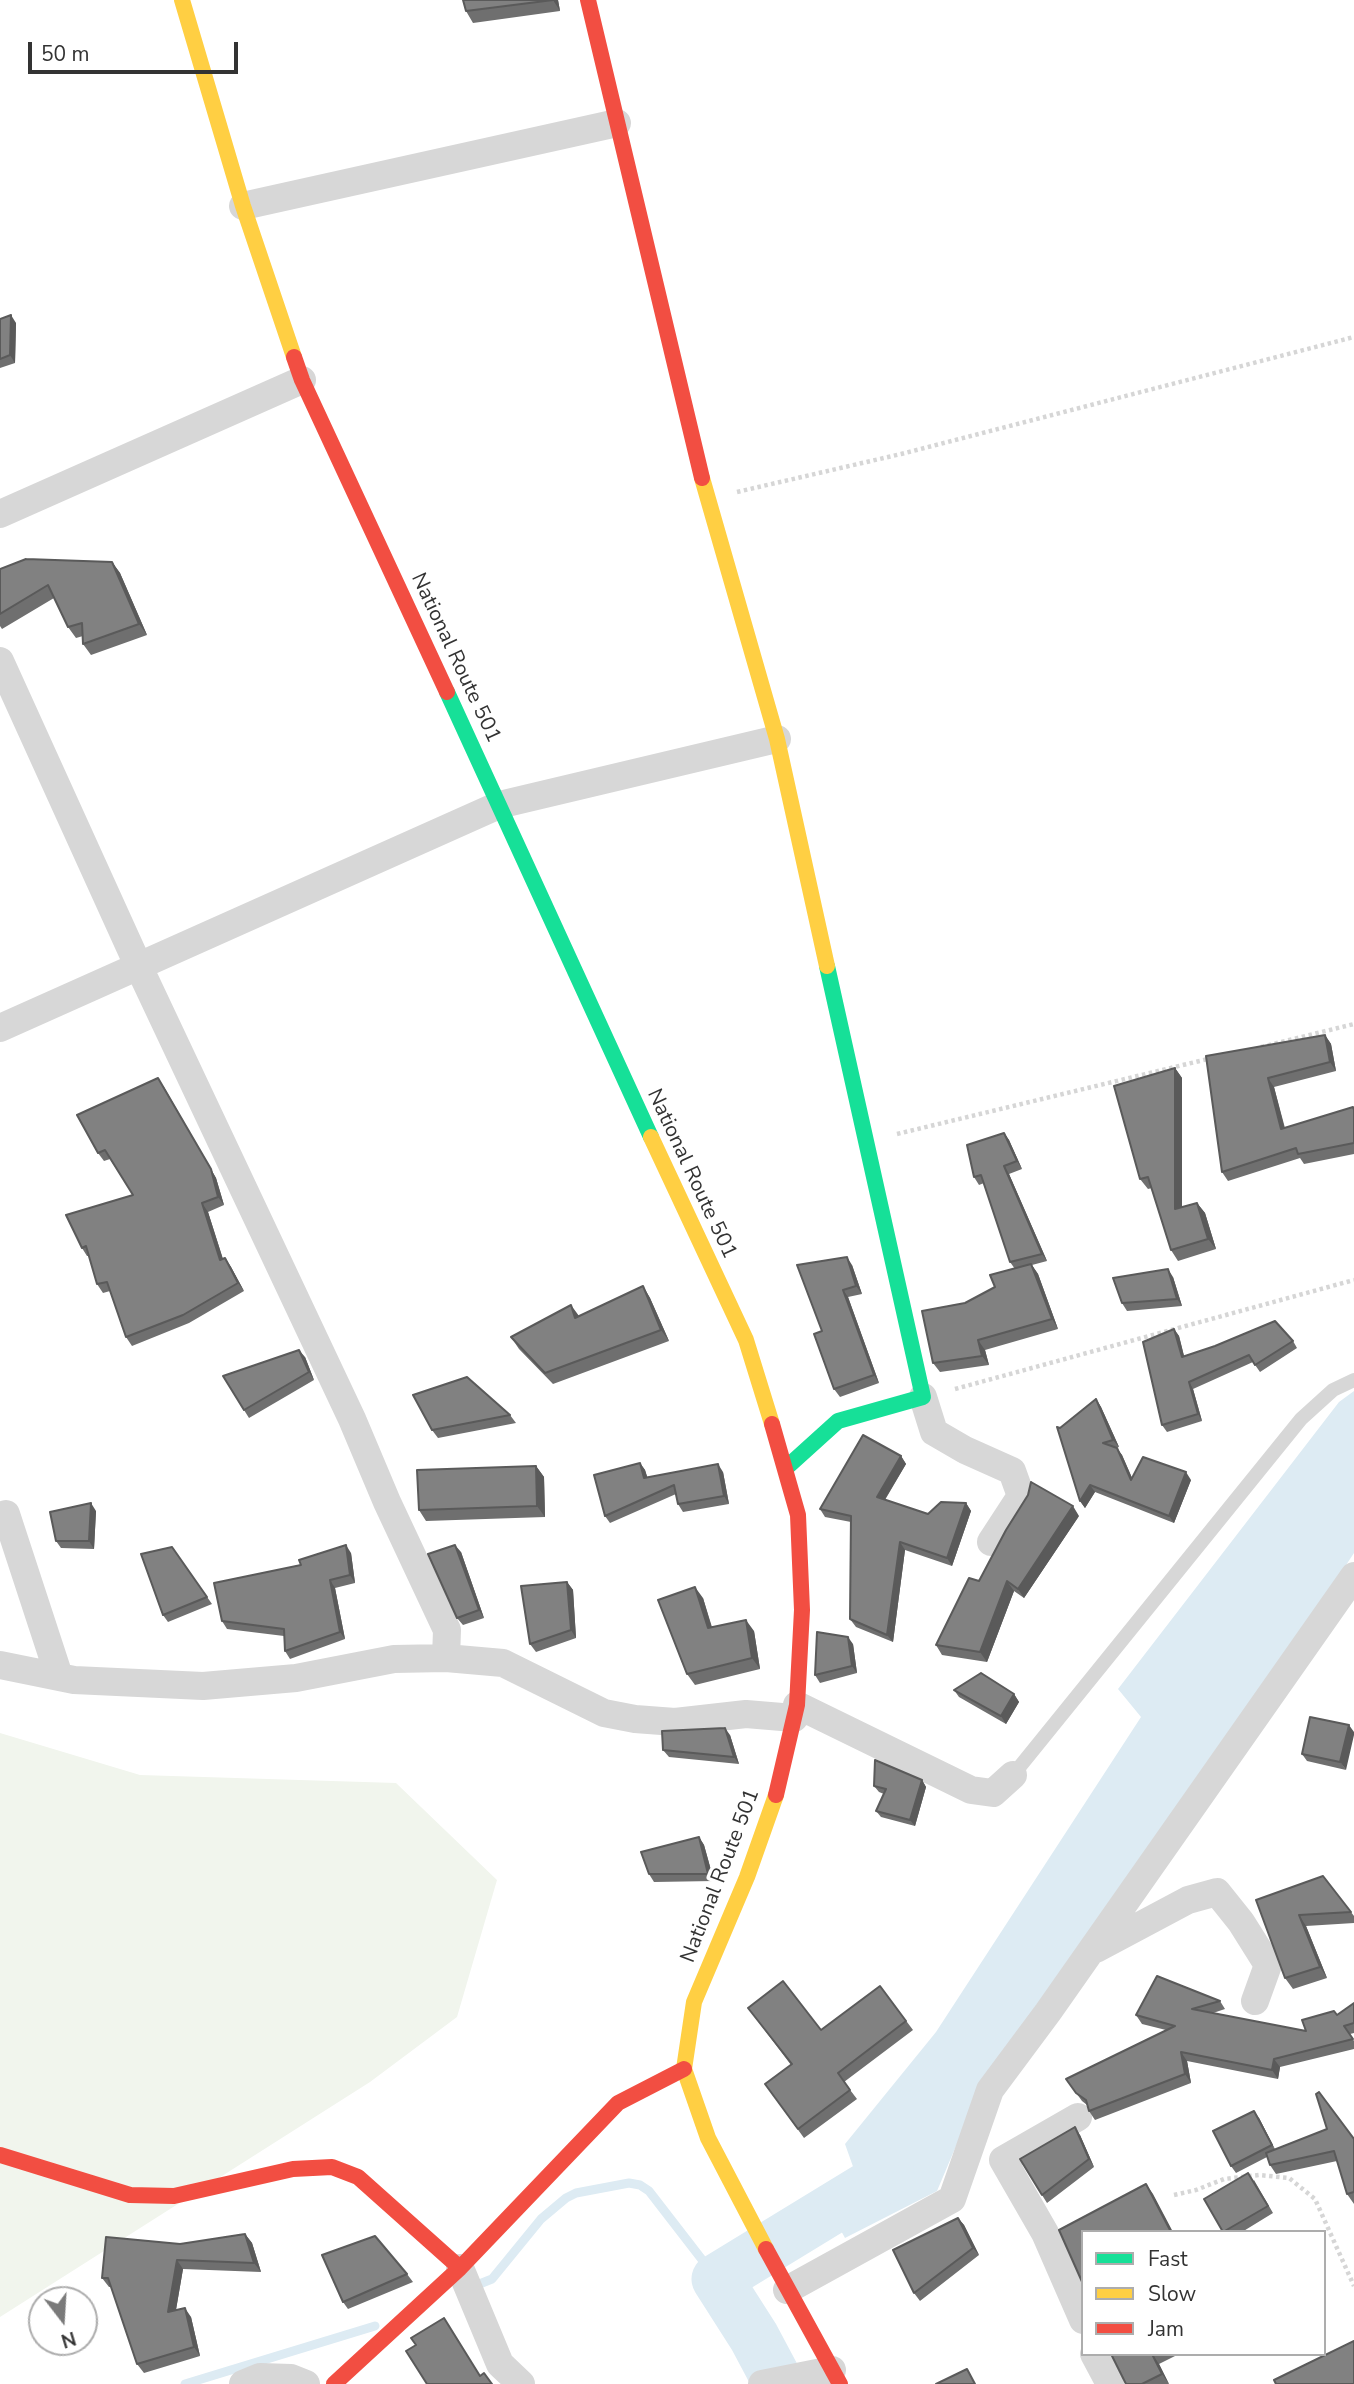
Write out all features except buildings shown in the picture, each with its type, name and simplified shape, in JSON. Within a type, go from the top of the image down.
[{"type":"main road","name":"National Route 501","points":[[182,0],[243,206],[302,380],[602,1034],[746,1340],[786,1468],[797,1515],[803,1611],[796,1712],[777,1791],[751,1865],[694,2002],[684,2069],[708,2138],[787,2290],[836,2377]]},
{"type":"main road","points":[[588,0],[707,498],[777,739],[923,1397],[838,1421],[786,1468]]},
{"type":"main road","points":[[334,2384],[454,2275],[618,2104],[684,2069]]},
{"type":"main road","points":[[0,2155],[130,2195],[174,2196],[293,2169],[331,2166],[358,2177],[454,2275]]},
{"type":"street","points":[[243,206],[617,123]]},
{"type":"street","points":[[0,514],[302,380]]},
{"type":"street","points":[[0,661],[138,965],[352,1419],[387,1502],[447,1630],[446,1658]]},
{"type":"street","points":[[0,1028],[499,805],[777,739]]},
{"type":"street","points":[[923,1397],[934,1432],[965,1450],[1012,1471],[1021,1496],[991,1542]]},
{"type":"street","points":[[6,1514],[59,1676]]},
{"type":"street","points":[[952,2199],[990,2090],[1354,1576]]},
{"type":"street","points":[[0,1665],[74,1679],[204,1686],[296,1678],[394,1659],[446,1658],[503,1663],[604,1713],[675,1723],[746,1714],[796,1712],[971,1790],[993,1793],[1013,1775]]},
{"type":"street","points":[[1090,1952],[1188,1900],[1217,1892],[1241,1922],[1268,1965],[1255,2001]]},
{"type":"street","points":[[787,2290],[952,2199],[1003,2160],[1078,2117]]},
{"type":"street","points":[[1003,2160],[1045,2233],[1081,2315]]},
{"type":"street","points":[[454,2275],[476,2306],[500,2364],[521,2384]]},
{"type":"street","points":[[1095,2356],[1110,2384]]},
{"type":"street","points":[[243,2384],[260,2377],[291,2378],[306,2384]]},
{"type":"street","points":[[762,2384],[796,2377],[836,2377]]},
{"type":"lane","points":[[1013,1775],[1301,1419],[1333,1390],[1354,1380]]},
{"type":"path","points":[[707,498],[763,488],[889,457],[1354,337]]},
{"type":"path","points":[[1259,1047],[1354,1024]]},
{"type":"path","points":[[865,1142],[1218,1057]]},
{"type":"path","points":[[923,1397],[1354,1280]]},
{"type":"path","points":[[1174,2195],[1224,2179],[1259,2175],[1289,2178],[1315,2199],[1354,2286]]},
{"type":"shaded area","points":[[1354,1391],[1354,1553],[1139,1878],[986,2075],[937,2191],[845,2238],[822,2196],[856,2175],[845,2144],[936,2032],[1141,1717],[1118,1689],[1339,1402]]},
{"type":"shaded area","points":[[0,1733],[140,1775],[396,1783],[497,1880],[457,2017],[370,2082],[49,2286],[28,2286],[28,2299],[0,2317]]},
{"type":"waterway","points":[[779,2384],[754,2337],[717,2279],[889,2174]]},
{"type":"waterway","points":[[472,2287],[492,2279],[541,2219],[566,2198],[576,2193],[629,2183],[640,2185],[649,2191],[717,2279]]},
{"type":"waterway","points":[[185,2384],[375,2326]]},
{"type":"traffic: fast","points":[[447,692],[651,1137]]},
{"type":"traffic: fast","points":[[786,1468],[838,1421],[923,1397],[827,966]]},
{"type":"traffic: slow","points":[[182,0],[243,206],[294,357]]},
{"type":"traffic: slow","points":[[702,478],[777,739],[827,966]]},
{"type":"traffic: slow","points":[[651,1137],[746,1340],[772,1424]]},
{"type":"traffic: slow","points":[[766,2249],[708,2138],[684,2069],[694,2002],[747,1877],[776,1795]]},
{"type":"traffic: jam","points":[[588,0],[702,478]]},
{"type":"traffic: jam","points":[[294,357],[302,380],[447,692]]},
{"type":"traffic: jam","points":[[772,1424],[798,1515],[802,1610],[797,1705],[776,1795]]},
{"type":"traffic: jam","points":[[334,2384],[460,2268],[618,2103],[684,2069]]},
{"type":"traffic: jam","points":[[0,2155],[130,2195],[174,2196],[293,2169],[332,2167],[358,2177],[460,2268]]},
{"type":"traffic: jam","points":[[766,2249],[840,2384]]}]
